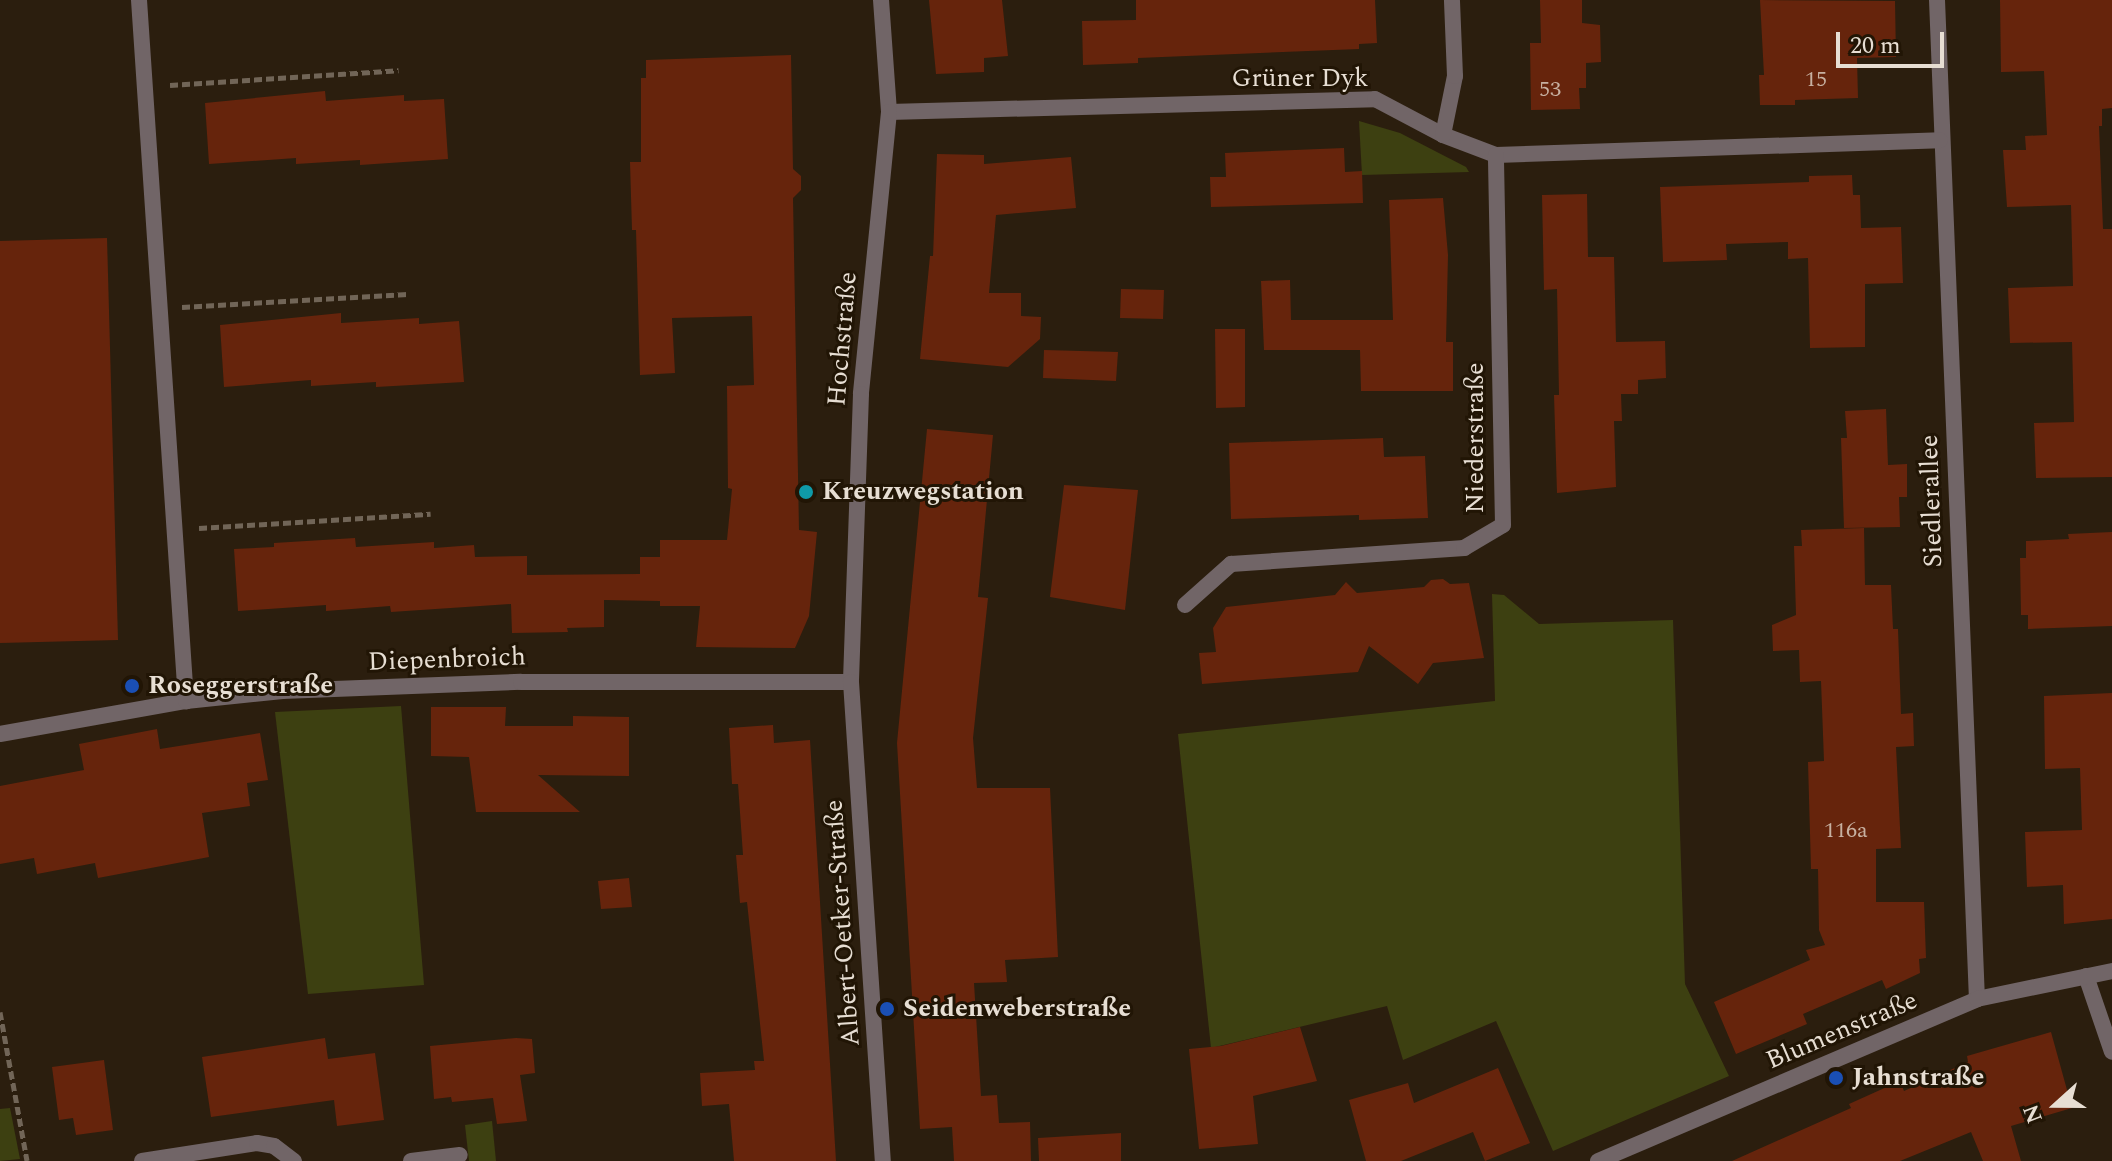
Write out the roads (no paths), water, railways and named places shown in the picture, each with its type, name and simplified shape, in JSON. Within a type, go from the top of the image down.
[{"type":"street","points":[[139,0],[186,701]]},
{"type":"street","name":"Hochstraße","points":[[851,682],[861,394],[889,112],[881,0]]},
{"type":"street","points":[[1443,135],[1455,76],[1452,0]]},
{"type":"street","name":"Siedlerallee","points":[[1937,0],[1940,140],[1977,999]]},
{"type":"street","name":"Grüner Dyk","points":[[889,112],[1375,99],[1443,135],[1496,155],[1940,140]]},
{"type":"street","name":"Niederstraße","points":[[1185,605],[1231,564],[1464,548],[1503,525],[1496,155]]},
{"type":"street","name":"Diepenbroich","points":[[0,734],[186,701],[387,685],[851,682]]},
{"type":"street","name":"Albert-Oetker-Straße","points":[[851,682],[883,1161]]},
{"type":"street","name":"Blumenstraße","points":[[1598,1161],[1977,999],[2112,971]]},
{"type":"street","points":[[2086,976],[2112,1052]]},
{"type":"street","points":[[142,1161],[257,1143],[274,1146],[294,1161]]},
{"type":"street","points":[[411,1161],[460,1155]]},
{"type":"place","name":"Kreuzwegstation","points":[[806,492]]},
{"type":"place","name":"Roseggerstraße","points":[[132,686]]},
{"type":"place","name":"Seidenweberstraße","points":[[887,1009]]},
{"type":"place","name":"Jahnstraße","points":[[1836,1078]]}]
